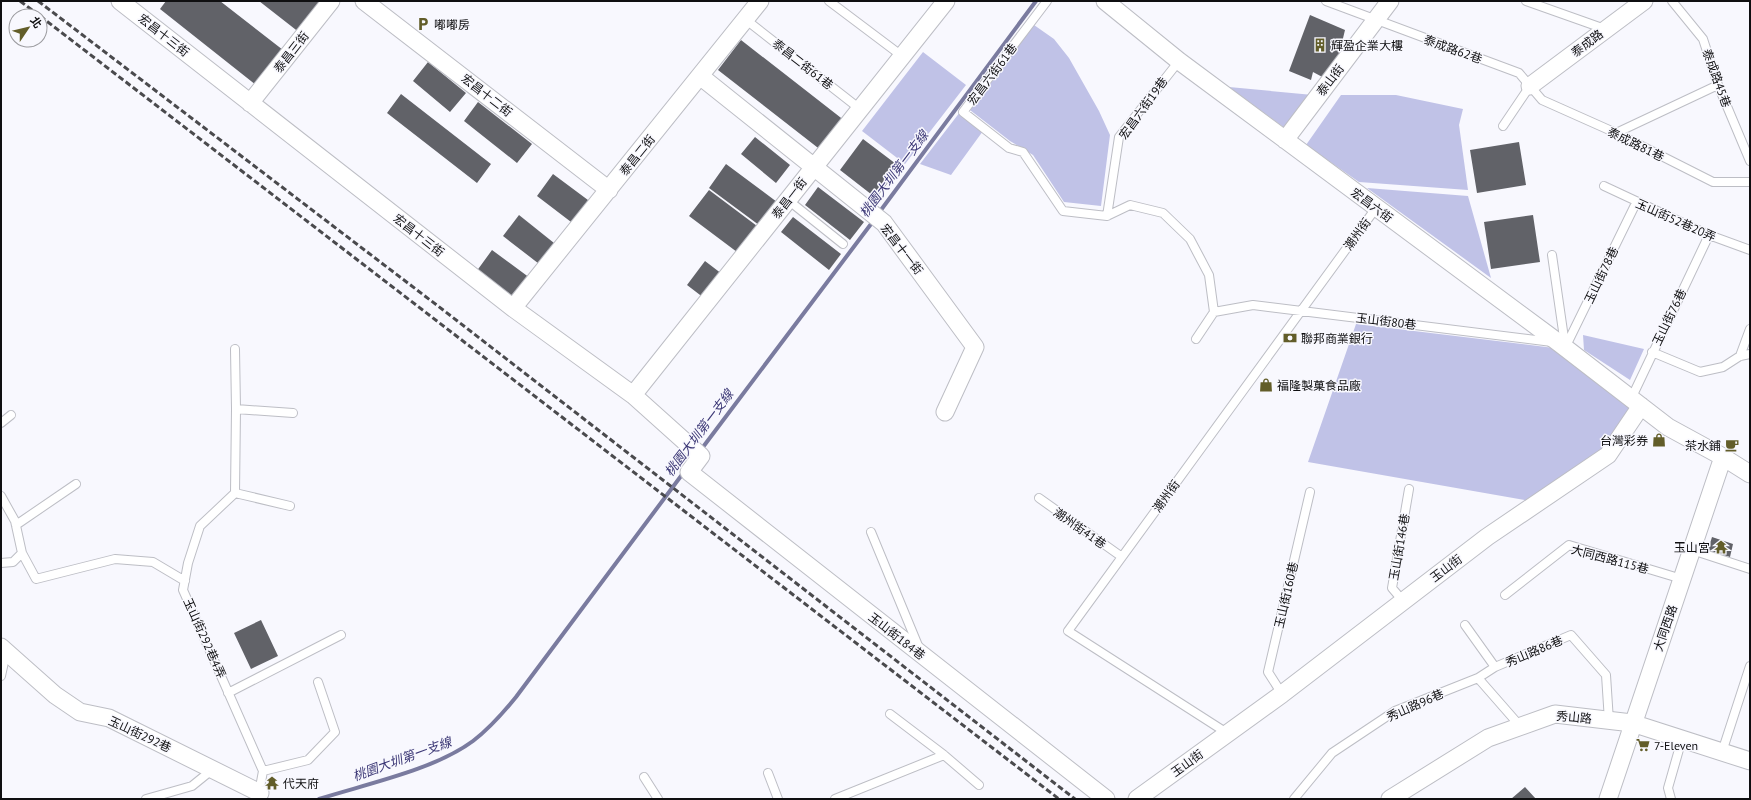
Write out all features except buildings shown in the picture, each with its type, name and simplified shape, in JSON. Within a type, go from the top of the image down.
[{"type":"street","name":"宏昌十三街","points":[[120,1],[513,308],[633,395],[697,453],[689,472]]},
{"type":"street","name":"泰昌三街","points":[[250,103],[331,1]]},
{"type":"street","name":"宏昌十二街","points":[[364,1],[609,190]]},
{"type":"street","name":"泰昌二街","points":[[513,308],[760,1]]},
{"type":"street","name":"泰昌一街","points":[[633,395],[946,1]]},
{"type":"street","name":"宏昌六街","points":[[1105,1],[1179,61],[1562,346],[1636,403]]},
{"type":"street","name":"泰山街","points":[[1285,140],[1390,1]]},
{"type":"street","name":"泰成路","points":[[1530,86],[1644,1]]},
{"type":"street","name":"宏昌十一街","points":[[700,76],[876,217],[975,346],[945,412]]},
{"type":"street","points":[[1636,403],[1668,427],[1724,457],[1750,474]]},
{"type":"street","name":"玉山街","points":[[1137,799],[1282,694],[1487,537],[1608,456],[1636,403]]},
{"type":"street","name":"大同西路","points":[[1608,799],[1632,723],[1724,457]]},
{"type":"street","name":"玉山街184巷","points":[[689,472],[1106,799]]},
{"type":"street","name":"玉山街292巷","points":[[4,650],[56,695],[80,712],[109,718],[262,795]]},
{"type":"street","name":"秀山路","points":[[1390,799],[1488,738],[1555,714],[1632,723],[1750,761]]},
{"type":"lane","points":[[829,1],[902,56]]},
{"type":"lane","name":"宏昌六街61巷","points":[[1047,1],[963,112],[1009,148],[1023,152],[1062,211],[1107,216]]},
{"type":"lane","name":"泰成路62巷","points":[[1326,1],[1519,73],[1530,86]]},
{"type":"lane","points":[[1526,1],[1605,29]]},
{"type":"lane","name":"泰成路45巷","points":[[1672,1],[1702,39],[1718,85],[1750,161]]},
{"type":"lane","name":"泰昌二街61巷","points":[[745,19],[860,109]]},
{"type":"lane","name":"宏昌六街19巷","points":[[1107,216],[1119,137],[1179,61]]},
{"type":"lane","points":[[1616,133],[1718,85]]},
{"type":"lane","points":[[1503,126],[1530,86]]},
{"type":"lane","name":"泰成路81巷","points":[[1530,86],[1542,100],[1616,133],[1713,182],[1750,182]]},
{"type":"lane","name":"玉山街52巷20弄","points":[[1604,186],[1636,203],[1709,236],[1750,250]]},
{"type":"lane","points":[[788,200],[843,244]]},
{"type":"lane","name":"玉山街78巷","points":[[1562,346],[1636,203]]},
{"type":"lane","points":[[1107,216],[1130,205],[1163,213],[1190,239],[1208,275],[1214,312],[1196,339]]},
{"type":"lane","name":"潮州街","points":[[1228,733],[1068,631],[1300,310],[1376,208]]},
{"type":"lane","name":"玉山街76巷","points":[[1636,403],[1652,352],[1709,236]]},
{"type":"lane","points":[[1552,255],[1562,346]]},
{"type":"lane","name":"玉山街80巷","points":[[1214,312],[1253,305],[1300,310],[1562,346]]},
{"type":"lane","points":[[1740,356],[1750,329]]},
{"type":"lane","points":[[235,349],[235,493],[290,506]]},
{"type":"lane","points":[[1652,352],[1700,372],[1723,367],[1740,356],[1750,354]]},
{"type":"lane","points":[[236,409],[293,413]]},
{"type":"lane","points":[[1,423],[11,415]]},
{"type":"lane","points":[[16,525],[76,484]]},
{"type":"lane","name":"玉山街146巷","points":[[1403,601],[1392,588],[1409,490]]},
{"type":"lane","name":"玉山街160巷","points":[[1282,694],[1268,672],[1310,492]]},
{"type":"lane","name":"玉山街292巷4弄","points":[[235,493],[200,526],[188,563],[183,590],[263,771]]},
{"type":"lane","points":[[1,496],[16,525],[22,553],[36,579],[116,559],[153,562],[185,581]]},
{"type":"lane","name":"潮州街41巷","points":[[1039,498],[1122,557]]},
{"type":"lane","points":[[871,532],[923,656]]},
{"type":"lane","name":"大同西路115巷","points":[[1505,595],[1569,545],[1682,579]]},
{"type":"lane","points":[[1692,550],[1750,570]]},
{"type":"lane","points":[[1,563],[14,562],[22,553]]},
{"type":"lane","points":[[1465,625],[1495,667]]},
{"type":"lane","points":[[228,693],[341,635]]},
{"type":"lane","name":"秀山路86巷","points":[[1495,667],[1571,635],[1606,675],[1609,721]]},
{"type":"lane","points":[[1,676],[4,650]]},
{"type":"lane","name":"秀山路96巷","points":[[1294,799],[1332,752],[1395,711],[1478,678],[1495,667]]},
{"type":"lane","points":[[1722,752],[1750,668]]},
{"type":"lane","points":[[1478,678],[1520,726]]},
{"type":"lane","points":[[262,795],[263,771],[308,760],[335,732],[318,682]]},
{"type":"lane","points":[[890,714],[979,784]]},
{"type":"lane","points":[[1671,799],[1668,788],[1682,739]]},
{"type":"lane","points":[[835,799],[944,755]]},
{"type":"lane","points":[[146,799],[192,786],[213,769]]},
{"type":"lane","points":[[768,773],[778,799]]},
{"type":"lane","points":[[644,778],[658,799]]},
{"type":"shaded area","points":[[1034,25],[1054,39],[1069,58],[1099,111],[1110,135],[1101,206],[1064,202],[1033,155],[1010,141],[970,110]]},
{"type":"shaded area","points":[[923,52],[966,85],[905,164],[862,131]]},
{"type":"shaded area","points":[[1229,87],[1313,95],[1286,129]]},
{"type":"shaded area","points":[[1341,95],[1396,95],[1463,109],[1459,125],[1468,190],[1359,182],[1306,145]]},
{"type":"shaded area","points":[[960,112],[983,131],[951,175],[920,164]]},
{"type":"shaded area","points":[[1367,188],[1468,196],[1491,278]]},
{"type":"shaded area","points":[[1356,324],[1554,348],[1632,409],[1599,453],[1531,501],[1308,462]]},
{"type":"shaded area","points":[[1583,335],[1644,349],[1630,380],[1584,350]]},
{"type":"waterway","name":"桃園大圳第一支線","points":[[878,214],[1036,1]]},
{"type":"waterway","name":"桃園大圳第一支線","points":[[700,451],[874,220]]},
{"type":"waterway","name":"桃園大圳第一支線","points":[[319,799],[420,768],[457,751],[485,731],[516,697],[684,472]]},
{"type":"railway","points":[[20,1],[29,8]]},
{"type":"railway","points":[[38,1],[438,306],[1075,799]]},
{"type":"railway","points":[[48,22],[1059,799]]},
{"type":"place","name":"嘟嘟房","points":[[423,24]]},
{"type":"place","name":"輝盈企業大樓","points":[[1320,45]]},
{"type":"place","name":"聯邦商業銀行","points":[[1290,338]]},
{"type":"place","name":"福隆製菓食品廠","points":[[1266,385]]},
{"type":"place","name":"台灣彩券","points":[[1659,440]]},
{"type":"place","name":"茶水鋪","points":[[1732,445]]},
{"type":"place","name":"玉山宮","points":[[1721,547]]},
{"type":"place","name":"7-Eleven","points":[[1643,745]]},
{"type":"place","name":"代天府","points":[[272,783]]}]
